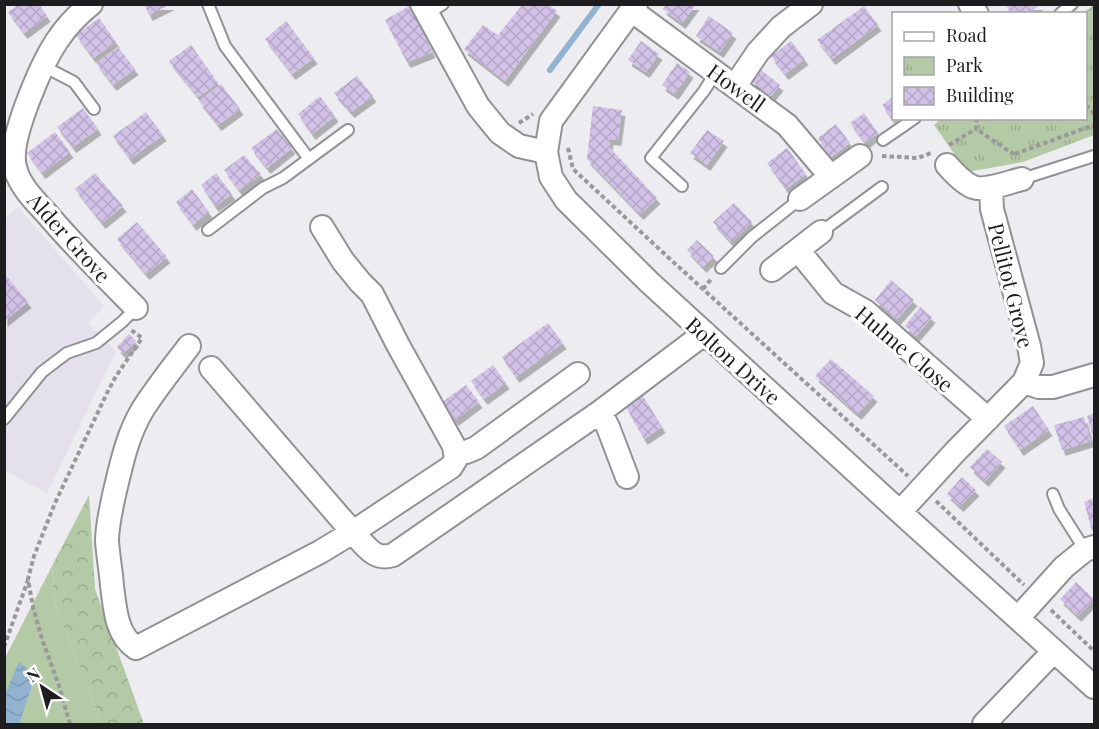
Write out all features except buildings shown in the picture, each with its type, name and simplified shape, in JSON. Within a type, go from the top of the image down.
[{"type":"street","name":"Alder Grove","points":[[91,4],[66,28],[52,46],[10,147],[17,174],[27,191],[129,315]]},
{"type":"street","points":[[735,86],[758,52],[781,27],[811,4]]},
{"type":"street","points":[[431,8],[478,106],[500,133],[519,146],[546,152],[544,116],[633,7]]},
{"type":"street","name":"Howell","points":[[633,7],[787,125],[831,177]]},
{"type":"street","name":"Bolton Drive","points":[[546,152],[551,177],[566,200],[649,282],[1095,687]]},
{"type":"street","points":[[800,199],[868,154]]},
{"type":"street","points":[[943,154],[957,176],[974,188],[991,187],[1022,179]]},
{"type":"street","name":"Pellitot Grove","points":[[991,187],[993,209],[1032,363],[1024,382]]},
{"type":"street","points":[[189,346],[149,400],[129,438],[110,519],[107,540],[116,615],[124,635],[136,648],[320,552],[451,467],[456,459],[450,438],[372,294],[343,261],[322,227]]},
{"type":"street","points":[[772,270],[821,232]]},
{"type":"street","name":"Hulme Close","points":[[798,250],[833,292],[865,311],[987,419]]},
{"type":"street","points":[[211,368],[353,532],[371,551],[379,556],[389,557],[600,412],[705,333]]},
{"type":"street","points":[[456,454],[476,448],[578,374]]},
{"type":"street","points":[[900,512],[1024,382],[1039,387],[1053,387],[1095,375]]},
{"type":"street","points":[[600,412],[627,477]]},
{"type":"street","points":[[1018,618],[1064,567],[1090,549]]},
{"type":"street","points":[[984,724],[1054,651]]},
{"type":"lane","points":[[208,4],[225,46],[309,159]]},
{"type":"lane","points":[[42,66],[74,82],[94,109]]},
{"type":"lane","points":[[682,186],[651,159],[716,72]]},
{"type":"lane","points":[[884,140],[912,120]]},
{"type":"lane","points":[[208,230],[263,188],[283,178],[348,130]]},
{"type":"lane","points":[[1022,179],[1095,156]]},
{"type":"lane","points":[[821,232],[882,187]]},
{"type":"lane","points":[[721,268],[752,237],[800,199]]},
{"type":"lane","points":[[4,419],[42,372],[67,353],[96,343],[129,315]]},
{"type":"lane","points":[[1053,494],[1059,509],[1090,549]]},
{"type":"path","points":[[512,117],[519,123],[544,116],[564,130],[573,169],[922,488],[1095,651]]},
{"type":"path","points":[[868,154],[918,158],[943,154],[976,129],[977,120]]},
{"type":"path","points":[[1015,154],[1095,125]]},
{"type":"path","points":[[976,129],[1015,154],[1022,179]]},
{"type":"path","points":[[4,647],[34,556],[55,503],[111,385],[142,338],[129,315]]},
{"type":"path","points":[[28,579],[42,639],[70,724]]},
{"type":"shaded area","points":[[18,207],[104,306],[88,323],[116,352],[47,493],[5,471],[4,220]]},
{"type":"green space","points":[[1094,5],[1094,135],[1023,162],[967,172],[934,125],[940,120],[1087,120],[1087,12],[1084,12]]},
{"type":"green space","points":[[89,495],[95,589],[144,724],[101,724],[56,607],[52,566]]},
{"type":"green space","points":[[52,566],[56,607],[101,724],[5,724],[5,658]]},
{"type":"water","points":[[19,662],[36,675],[19,724],[5,724],[5,694]]},
{"type":"waterway","points":[[550,70],[599,4]]}]
